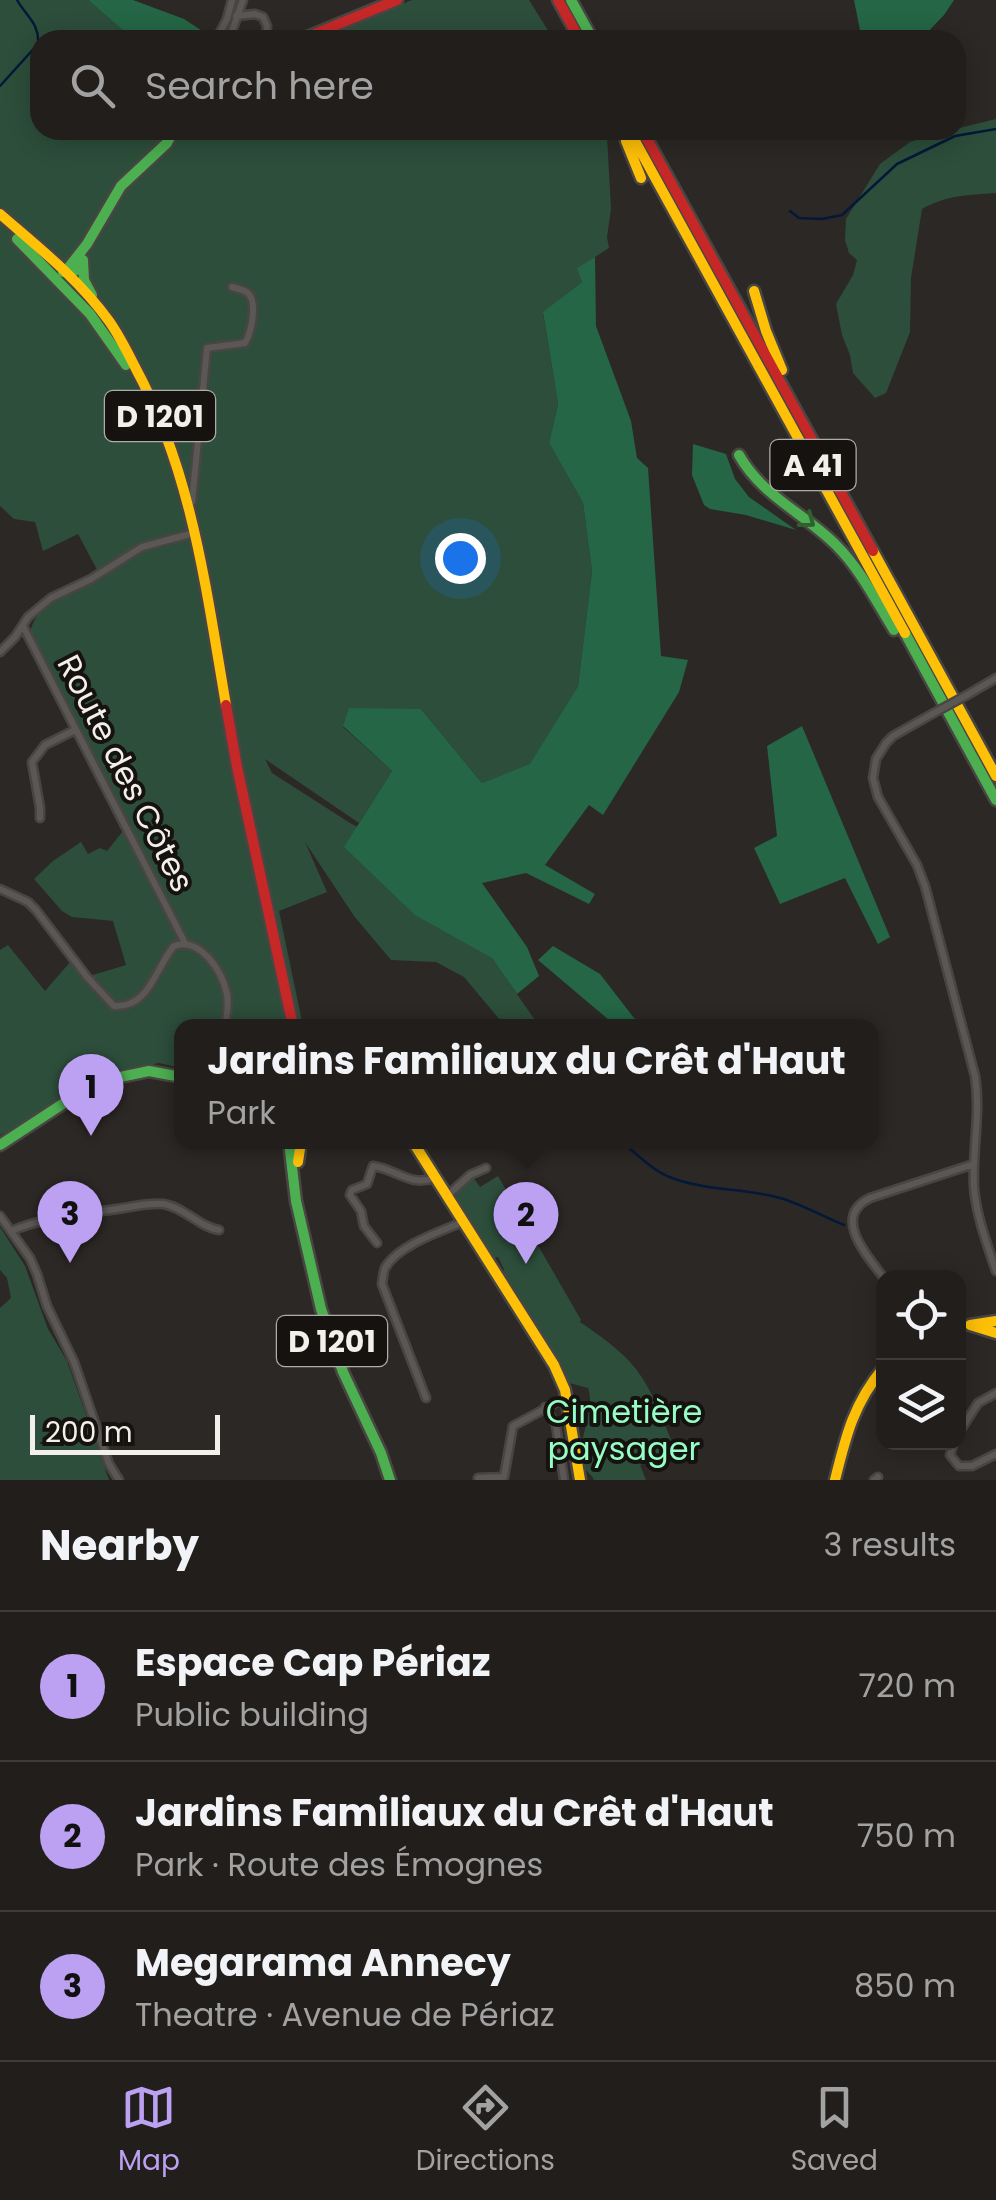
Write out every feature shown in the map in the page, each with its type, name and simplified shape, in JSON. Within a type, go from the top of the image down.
[{"type":"main road","points":[[324,30],[396,0]]},
{"type":"main road","points":[[558,0],[574,30]]},
{"type":"main road","points":[[571,0],[588,30]]},
{"type":"main road","points":[[65,272],[121,186],[168,140]]},
{"type":"main road","points":[[625,140],[641,178]]},
{"type":"main road","name":"A 41","points":[[634,140],[996,800]]},
{"type":"main road","name":"A 41","points":[[647,140],[996,776]]},
{"type":"main road","name":"D 1201","points":[[0,214],[65,272],[110,322],[147,387],[172,443],[191,508],[289,1019]]},
{"type":"main road","name":"D 1201","points":[[0,224],[60,280],[110,338],[144,394],[168,451],[185,507],[220,668]]},
{"type":"main road","points":[[11,233],[56,271],[77,270],[82,262]]},
{"type":"main road","points":[[86,244],[82,262],[86,287],[110,322]]},
{"type":"main road","points":[[65,272],[68,284],[110,338]]},
{"type":"main road","points":[[754,291],[773,350],[863,534]]},
{"type":"main road","points":[[738,455],[754,480],[839,547],[950,716]]},
{"type":"main road","points":[[0,1145],[96,1082],[148,1071],[174,1076]]},
{"type":"main road","points":[[290,1149],[301,1222]]},
{"type":"main road","points":[[300,1149],[301,1222]]},
{"type":"main road","points":[[418,1149],[554,1365],[566,1398],[580,1480]]},
{"type":"main road","name":"D 1201","points":[[301,1222],[314,1286],[331,1340],[393,1480]]},
{"type":"main road","points":[[966,1325],[996,1321]]},
{"type":"main road","points":[[966,1326],[996,1333]]},
{"type":"main road","points":[[835,1480],[854,1408],[876,1376]]},
{"type":"street","points":[[222,30],[232,0]]},
{"type":"street","points":[[232,30],[243,0]]},
{"type":"street","points":[[236,16],[263,17],[267,30]]},
{"type":"street","points":[[191,508],[207,348],[245,343],[252,328],[251,297],[232,287]]},
{"type":"street","points":[[1,648],[51,598],[142,547],[190,534]]},
{"type":"street","name":"Route des Côtes","points":[[22,626],[185,943],[206,956],[224,986],[226,1019]]},
{"type":"street","points":[[996,678],[893,736],[876,760],[873,778],[878,797],[921,875],[954,1000],[978,1101],[975,1194],[996,1271]]},
{"type":"street","points":[[40,818],[31,766],[34,757],[74,730]]},
{"type":"street","points":[[0,889],[31,904],[114,1006],[128,1005],[145,993],[171,949],[185,943]]},
{"type":"street","points":[[878,1270],[854,1232],[858,1207],[870,1198],[974,1164]]},
{"type":"street","points":[[377,1243],[364,1226],[350,1194],[367,1184],[372,1166],[386,1168],[415,1182],[436,1177]]},
{"type":"street","points":[[447,1196],[470,1175],[486,1168]]},
{"type":"street","points":[[11,1231],[80,1214],[160,1204],[220,1230]]},
{"type":"street","points":[[0,1216],[30,1258],[47,1306],[74,1362],[108,1464],[119,1480]]},
{"type":"street","points":[[426,1398],[382,1284],[386,1268],[400,1252],[464,1222]]},
{"type":"street","points":[[966,1422],[978,1403],[996,1393]]},
{"type":"street","points":[[478,1478],[504,1478],[512,1428],[566,1398]]},
{"type":"street","points":[[545,1407],[556,1425],[564,1480]]},
{"type":"street","points":[[952,1450],[950,1455],[959,1466],[972,1466],[996,1454]]},
{"type":"green space","points":[[0,0],[88,0],[122,30],[30,30],[30,140],[607,140],[609,248],[578,268],[582,282],[543,313],[558,404],[549,443],[583,503],[592,571],[578,686],[530,765],[482,783],[421,709],[343,727],[392,771],[359,823],[265,759],[272,773],[350,823],[435,867],[534,1019],[499,1019],[464,977],[436,962],[391,960],[354,916],[305,842],[327,892],[279,911],[302,1019],[174,1019],[174,1066],[159,1063],[91,1076],[24,1124],[0,1135],[0,950],[8,945],[45,991],[71,961],[83,978],[126,965],[113,921],[72,917],[34,879],[81,842],[88,854],[100,848],[107,851],[127,826],[30,632],[49,604],[101,577],[78,534],[43,551],[35,522],[14,519],[0,506]]},
{"type":"green space","points":[[88,0],[133,0],[184,19],[201,30],[122,30]]},
{"type":"green space","points":[[412,0],[529,0],[548,30],[336,30]]},
{"type":"green space","points":[[854,0],[954,0],[930,30],[860,30]]},
{"type":"green space","points":[[996,119],[996,193],[949,198],[922,209],[911,278],[910,332],[886,393],[875,398],[853,373],[836,304],[857,260],[849,253],[845,240],[846,219],[880,164],[916,140],[966,140],[966,126]]},
{"type":"green space","points":[[595,257],[596,326],[631,421],[637,458],[648,468],[661,656],[688,660],[679,692],[603,815],[589,805],[545,865],[595,894],[589,904],[526,873],[482,883],[527,947],[539,976],[517,994],[492,958],[415,915],[344,847],[392,771],[343,726],[349,708],[421,709],[482,783],[530,764],[578,686],[592,571],[583,503],[549,443],[558,404],[543,312],[582,282],[577,268]]},
{"type":"green space","points":[[693,444],[726,454],[735,479],[749,497],[796,530],[704,505],[692,475]]},
{"type":"green space","points":[[802,726],[890,937],[878,944],[845,878],[780,904],[754,848],[777,836],[767,746]]},
{"type":"green space","points":[[553,946],[600,974],[636,1019],[608,1019],[538,960]]},
{"type":"green space","name":"Cimetière paysager","points":[[498,1176],[580,1322],[630,1362],[653,1398],[675,1450],[640,1465],[646,1480],[594,1480],[584,1468],[581,1450],[589,1408],[588,1388],[569,1383],[502,1276],[504,1269],[498,1257],[491,1259],[453,1196],[473,1177],[480,1187]]},
{"type":"green space","points":[[0,1227],[25,1266],[48,1329],[67,1361],[109,1480],[0,1480],[0,1308],[11,1298],[7,1278],[0,1270]]},
{"type":"waterway","points":[[17,0],[36,30]]},
{"type":"waterway","points":[[0,86],[30,53]]},
{"type":"waterway","points":[[966,134],[996,129]]},
{"type":"waterway","points":[[790,211],[799,218],[842,215],[897,164],[947,140]]},
{"type":"waterway","points":[[630,1149],[672,1178],[780,1198],[844,1225]]},
{"type":"traffic: fast","points":[[571,0],[588,30]]},
{"type":"traffic: fast","points":[[65,272],[87,244],[121,186],[169,140]]},
{"type":"traffic: fast","points":[[17,239],[90,314],[126,365]]},
{"type":"traffic: fast","points":[[83,260],[84,280],[92,295]]},
{"type":"traffic: fast","points":[[63,272],[77,270],[82,262]]},
{"type":"traffic: fast","points":[[739,455],[759,482],[845,555],[894,630]]},
{"type":"traffic: fast","points":[[905,633],[996,800]]},
{"type":"traffic: fast","points":[[0,1145],[96,1082],[149,1071],[174,1076]]},
{"type":"traffic: fast","points":[[290,1149],[296,1201],[321,1309],[343,1372],[390,1480]]},
{"type":"traffic: slow","points":[[634,140],[905,633]]},
{"type":"traffic: slow","points":[[626,141],[641,178]]},
{"type":"traffic: slow","points":[[0,214],[58,264],[109,321],[154,407],[184,490],[226,705]]},
{"type":"traffic: slow","points":[[754,291],[782,370]]},
{"type":"traffic: slow","points":[[873,551],[996,776]]},
{"type":"traffic: slow","points":[[298,1162],[300,1149]]},
{"type":"traffic: slow","points":[[417,1149],[554,1365],[565,1390],[580,1480]]},
{"type":"traffic: slow","points":[[996,1321],[970,1325],[996,1333]]},
{"type":"traffic: slow","points":[[835,1480],[852,1420],[876,1378]]},
{"type":"traffic: jam","points":[[324,30],[397,0]]},
{"type":"traffic: jam","points":[[558,0],[574,30]]},
{"type":"traffic: jam","points":[[647,140],[873,551]]},
{"type":"traffic: jam","points":[[226,705],[291,1019]]},
{"type":"place","name":"Espace Cap Périaz","points":[[91,1136]]},
{"type":"place","name":"Megarama Annecy","points":[[70,1263]]},
{"type":"place","name":"Jardins Familiaux du Crêt d'Haut","points":[[526,1264]]}]
